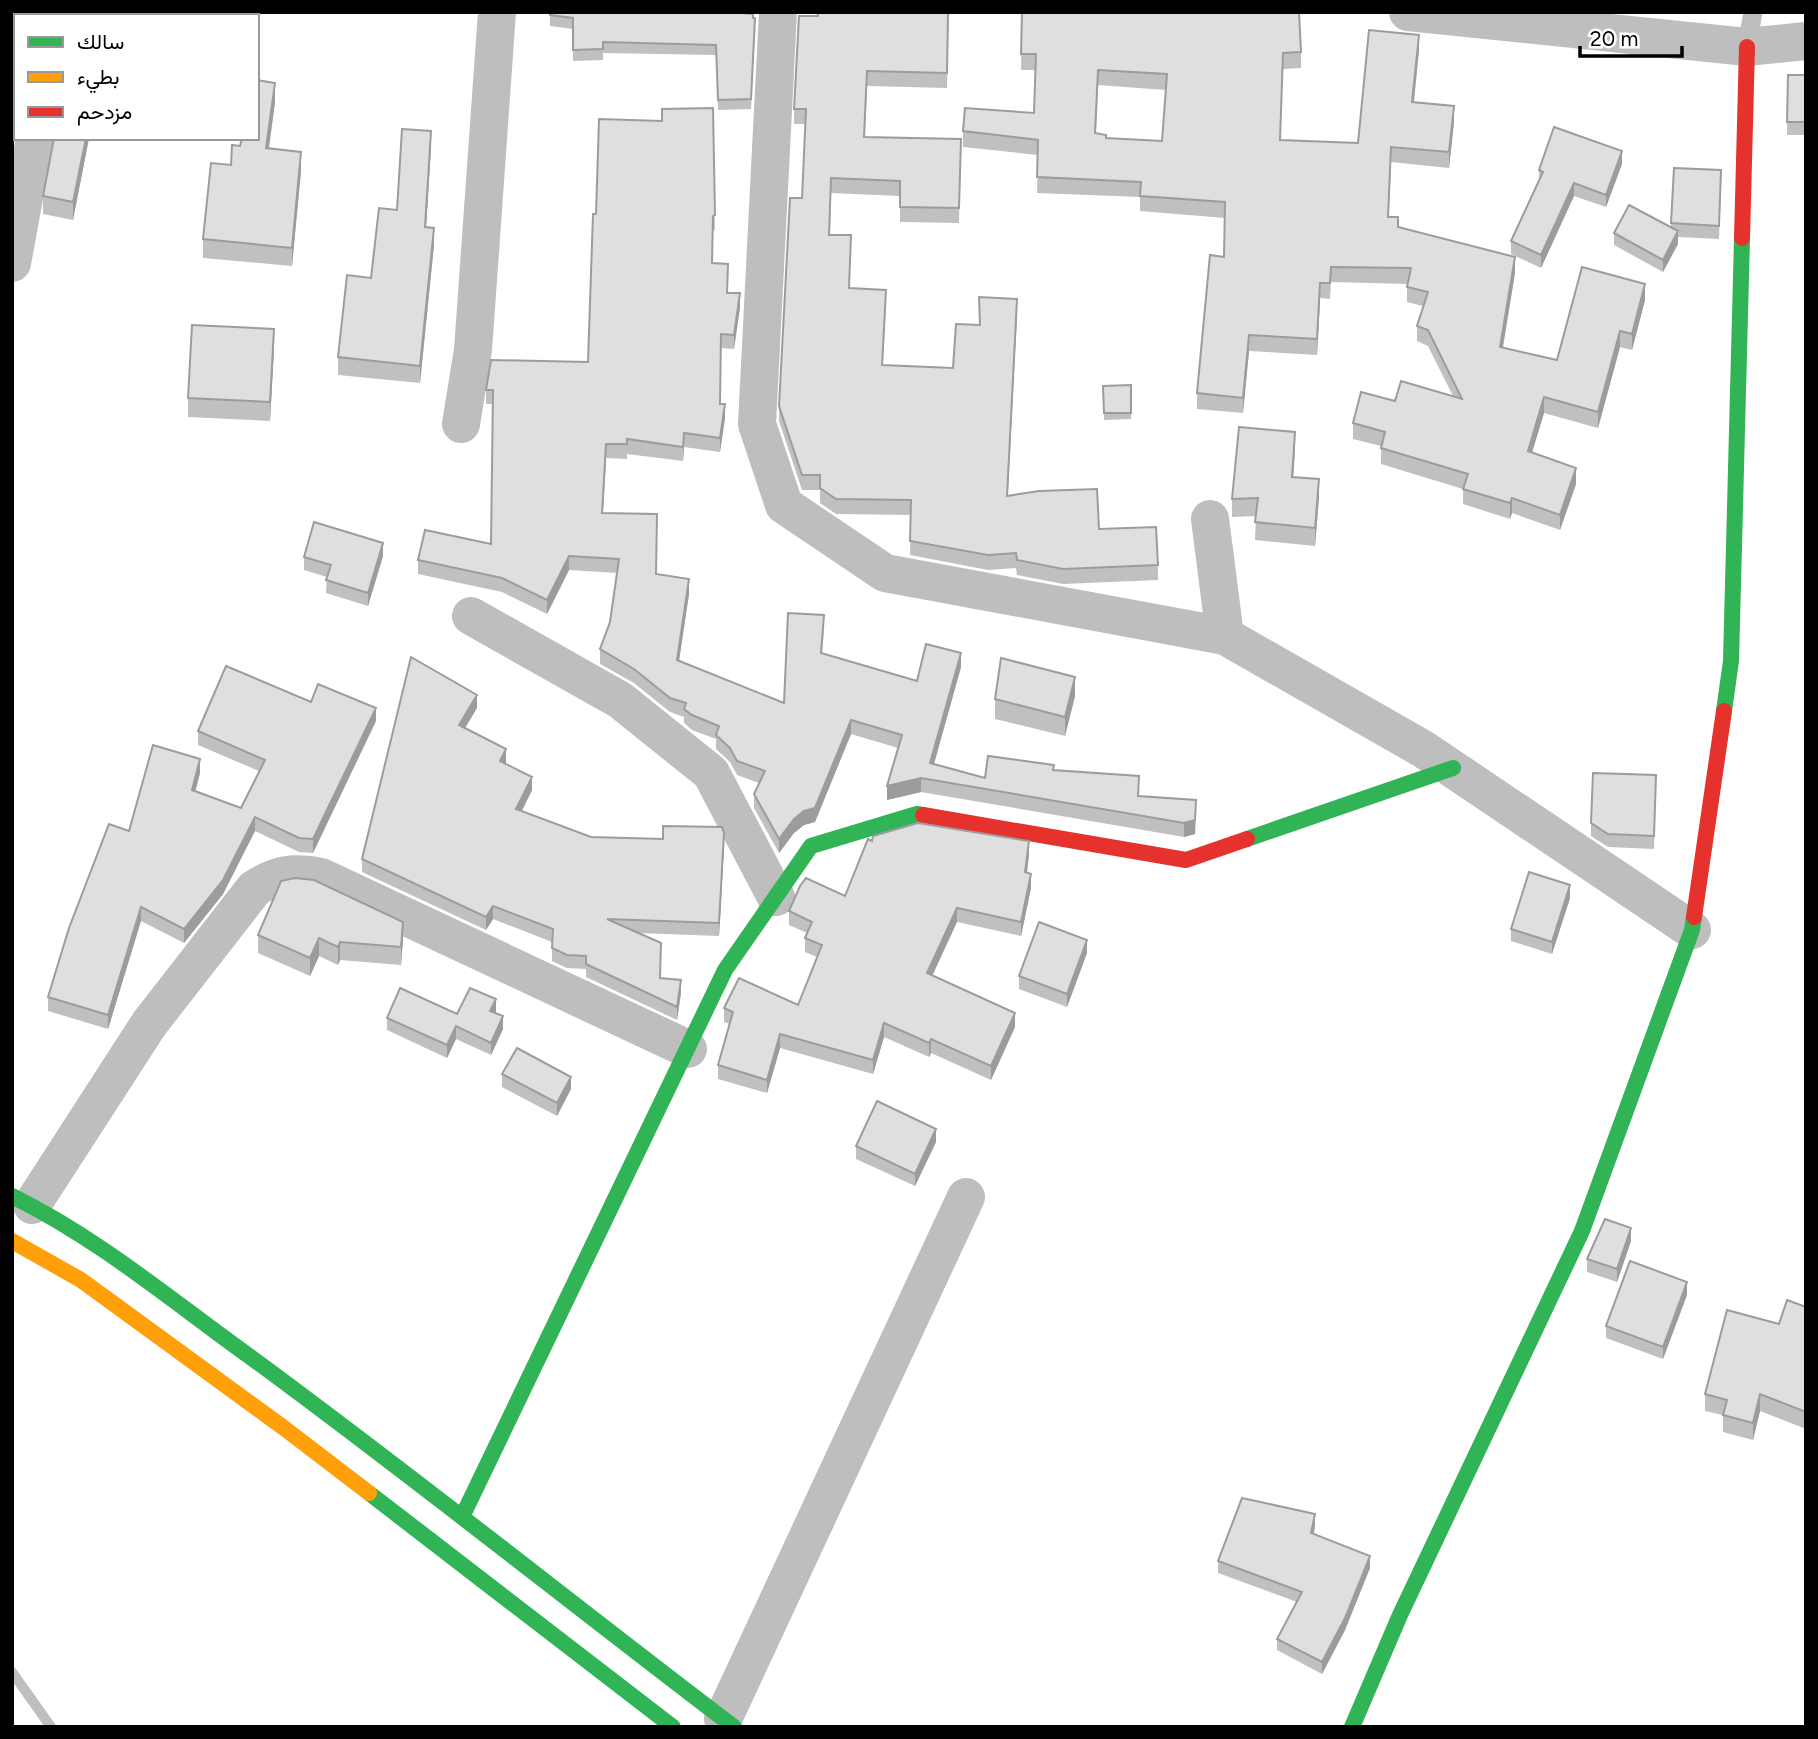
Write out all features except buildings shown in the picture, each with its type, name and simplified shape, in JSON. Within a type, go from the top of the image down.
[{"type":"street","points":[[461,424],[472,350],[497,12]]},
{"type":"street","points":[[778,12],[757,424],[784,505],[885,573],[1225,636],[1423,749],[1692,930]]},
{"type":"street","points":[[1408,12],[1750,30],[1806,41]]},
{"type":"street","points":[[1352,1727],[1400,1615],[1582,1231],[1692,930],[1731,661],[1750,30]]},
{"type":"street","points":[[14,251],[35,140]]},
{"type":"street","points":[[1210,519],[1225,636]]},
{"type":"street","points":[[471,616],[620,700],[711,773],[776,897]]},
{"type":"street","points":[[462,1517],[725,970],[811,846],[917,814],[1186,860],[1453,768]]},
{"type":"street","points":[[688,1049],[321,877],[303,873],[285,874],[254,889],[149,1024],[22,1201],[100,1247],[292,1387],[729,1723],[967,1197]]},
{"type":"street","points":[[17,1247],[81,1280],[284,1427],[673,1727]]},
{"type":"waterway","points":[[12,1672],[51,1727]]},
{"type":"traffic: fast","points":[[1724,711],[1731,661],[1742,238]]},
{"type":"traffic: fast","points":[[1247,839],[1453,768]]},
{"type":"traffic: fast","points":[[462,1517],[725,970],[811,846],[917,814],[923,815]]},
{"type":"traffic: fast","points":[[1352,1727],[1400,1615],[1582,1231],[1692,930],[1694,917]]},
{"type":"traffic: fast","points":[[12,1196],[75,1231],[163,1292],[371,1447],[734,1727]]},
{"type":"traffic: fast","points":[[369,1493],[673,1727]]},
{"type":"traffic: slow","points":[[12,1241],[81,1280],[369,1493]]},
{"type":"traffic: jam","points":[[1742,238],[1747,47]]},
{"type":"traffic: jam","points":[[1694,917],[1724,711]]},
{"type":"traffic: jam","points":[[923,815],[1186,860],[1247,839]]}]
